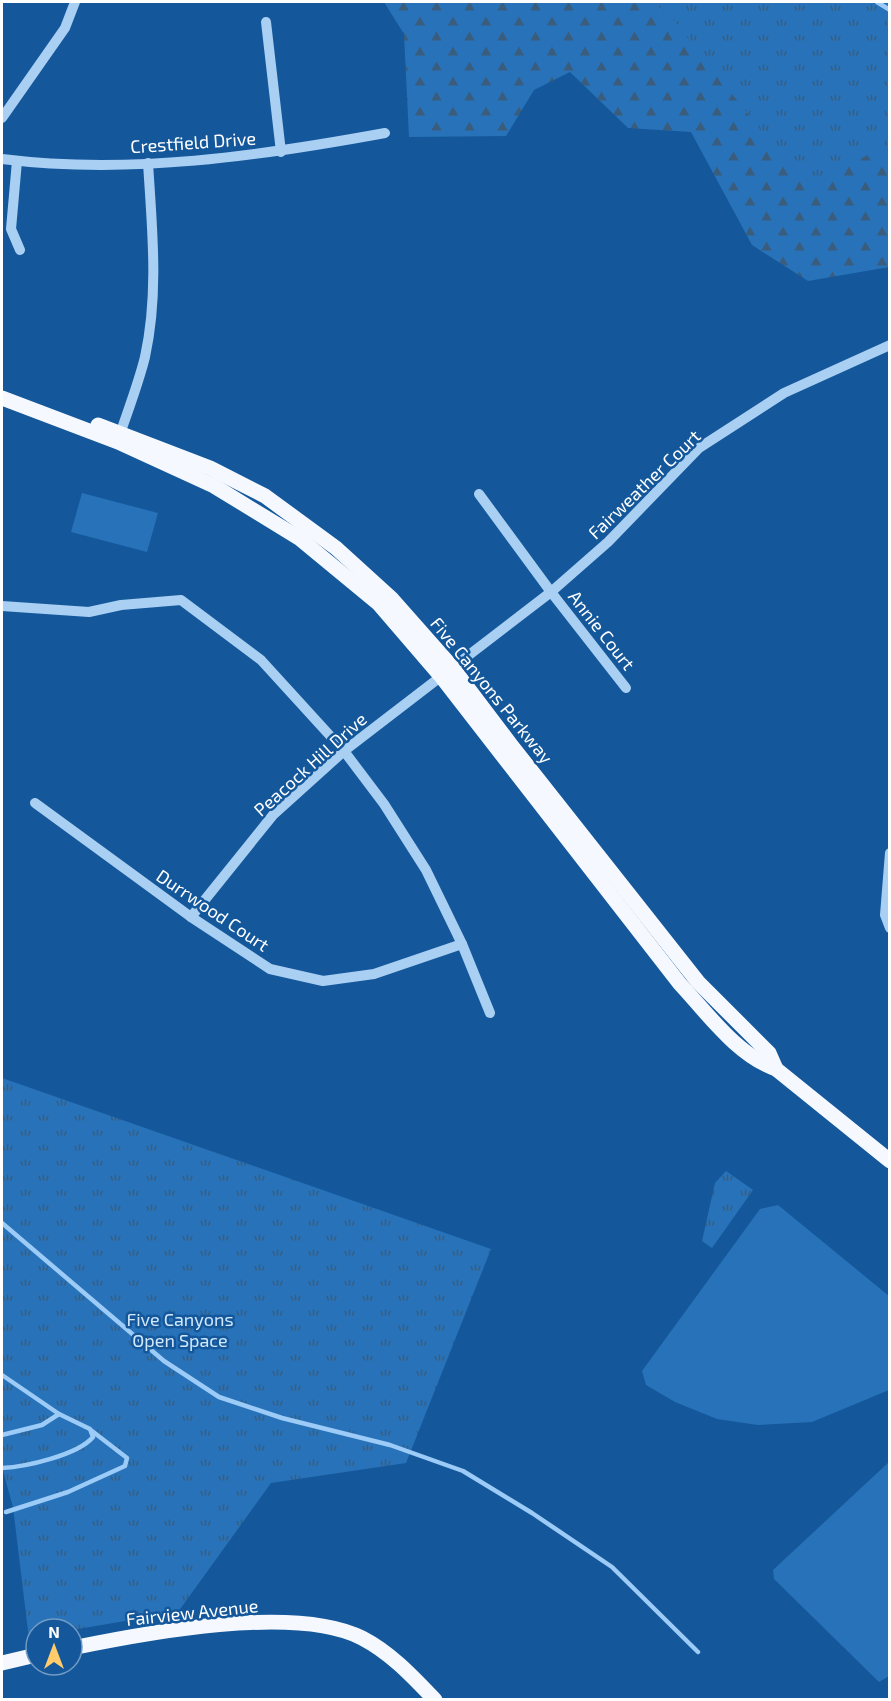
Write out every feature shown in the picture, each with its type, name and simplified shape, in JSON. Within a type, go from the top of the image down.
[{"type":"main road","name":"Five Canyons Parkway","points":[[2,387],[119,437]]},
{"type":"main road","name":"Five Canyons Parkway","points":[[2,398],[210,468],[265,496],[304,523],[391,598],[446,671],[511,745],[698,982],[769,1053],[776,1069],[890,1161]]},
{"type":"main road","name":"Fairview Avenue","points":[[84,1646],[233,1623],[289,1623],[325,1626],[361,1638],[397,1661],[435,1700]]},
{"type":"main road","points":[[2,1663],[24,1658]]},
{"type":"street","points":[[2,118],[64,28],[75,2]]},
{"type":"street","points":[[266,22],[281,152]]},
{"type":"street","name":"Crestfield Drive","points":[[2,159],[148,164],[281,152],[386,133]]},
{"type":"street","points":[[17,161],[11,230],[20,250]]},
{"type":"street","points":[[119,437],[145,357],[152,298],[153,235],[148,164]]},
{"type":"street","name":"Fairweather Court","points":[[446,671],[551,592],[608,543],[699,448],[784,393],[890,345]]},
{"type":"street","name":"Annie Court","points":[[479,494],[626,688]]},
{"type":"street","points":[[2,606],[89,612],[121,605],[181,600],[261,660],[344,751],[384,804],[426,870],[462,944],[490,1013]]},
{"type":"street","name":"Peacock Hill Drive","points":[[191,917],[273,815],[344,751],[446,671]]},
{"type":"street","name":"Durrwood Court","points":[[35,803],[191,917],[270,969],[323,981],[374,974],[462,944]]},
{"type":"street","points":[[890,853],[885,915],[890,928]]},
{"type":"green space","points":[[384,2],[889,2],[889,267],[808,281],[752,245],[691,132],[628,128],[570,72],[534,90],[506,136],[409,137],[404,34]]},
{"type":"green space","points":[[651,2],[889,2],[889,156],[881,149],[804,185],[668,13]]},
{"type":"green space","points":[[82,493],[158,513],[147,552],[71,532]]},
{"type":"green space","name":"Five Canyons Open Space","points":[[2,1078],[491,1249],[406,1463],[271,1483],[178,1612],[84,1628],[84,1617],[26,1617],[13,1507],[2,1467]]},
{"type":"green space","points":[[726,1171],[753,1190],[712,1248],[702,1241],[715,1183]]},
{"type":"green space","points":[[778,1205],[889,1296],[889,1390],[812,1422],[758,1425],[717,1419],[675,1402],[646,1385],[642,1371],[760,1209]]},
{"type":"green space","points":[[889,1462],[889,1676],[879,1682],[774,1579],[773,1570]]},
{"type":"waterway","points":[[877,2],[890,10]]},
{"type":"waterway","points":[[2,1223],[164,1361],[219,1397],[282,1418],[390,1445],[463,1471],[532,1513],[612,1567],[698,1652]]},
{"type":"waterway","points":[[2,1375],[59,1414]]},
{"type":"waterway","points":[[2,1435],[42,1425],[59,1414],[90,1429],[93,1437],[64,1454],[24,1465],[2,1468]]},
{"type":"waterway","points":[[6,1512],[68,1492],[125,1466],[127,1458],[92,1431]]}]
